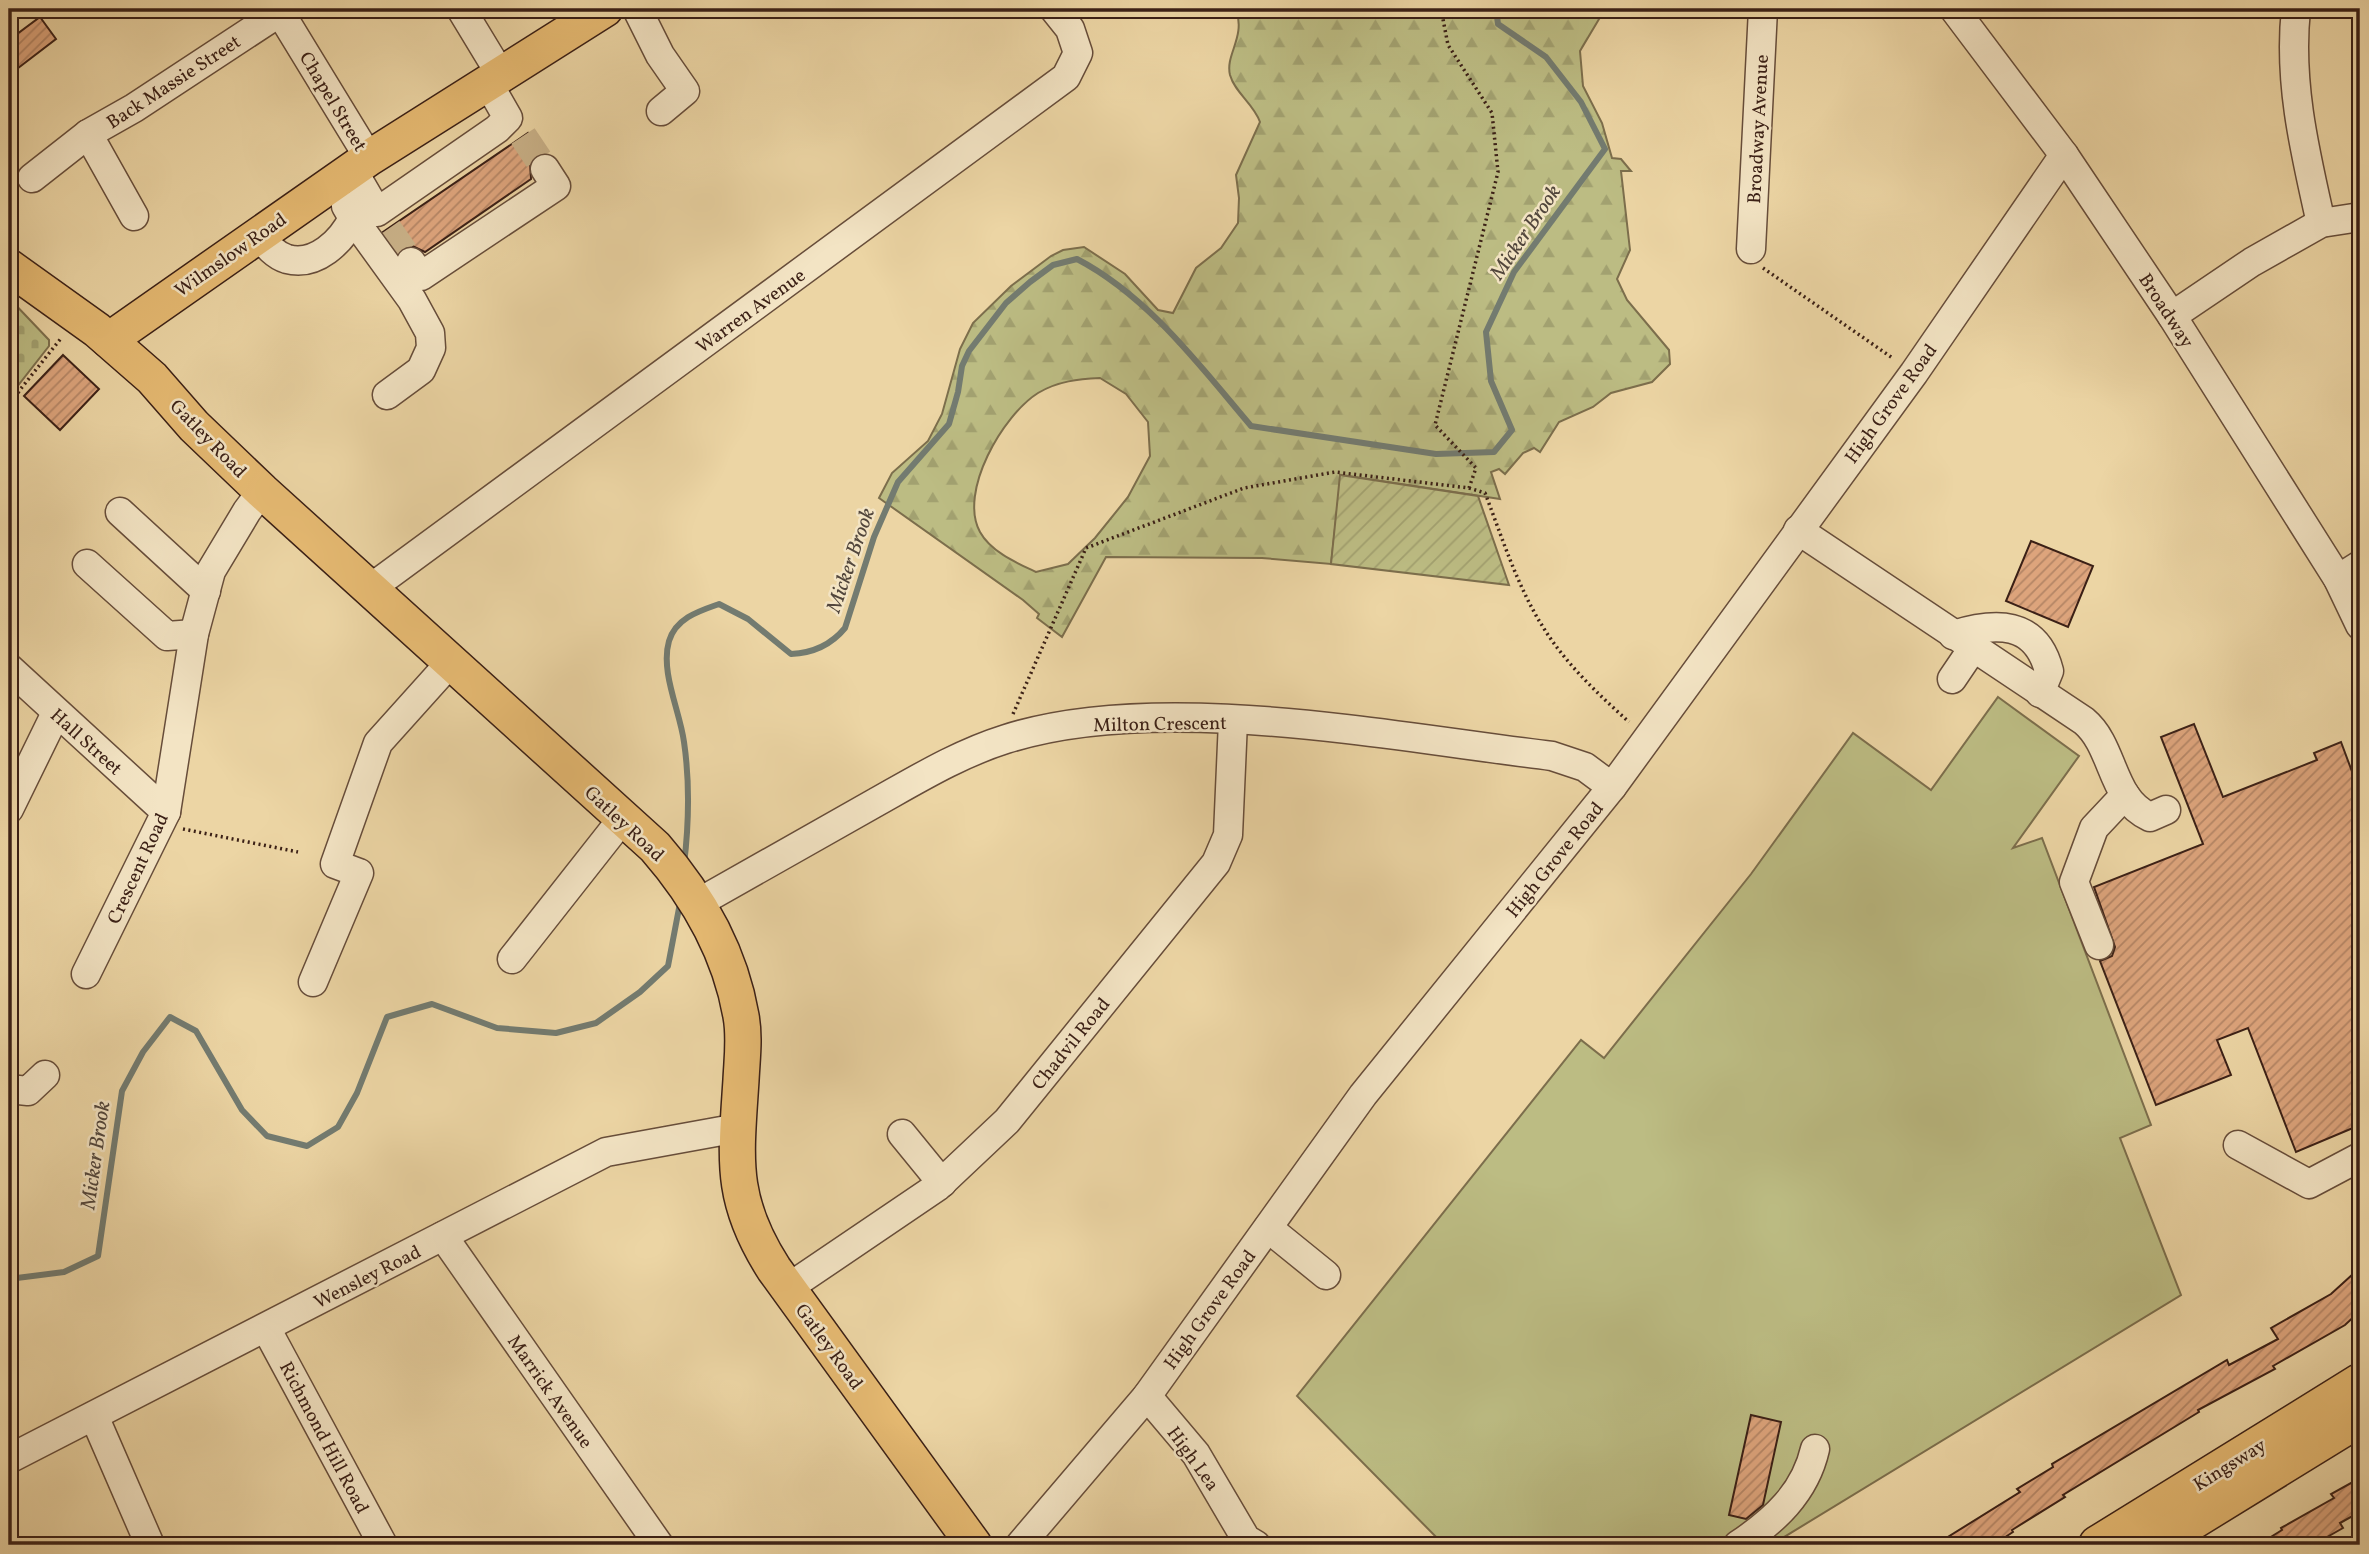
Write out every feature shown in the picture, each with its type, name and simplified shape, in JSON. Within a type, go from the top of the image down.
[{"type":"highway","name":"Kingsway","points":[[2098,1545],[2360,1383]]},
{"type":"highway","name":"Kingsway","points":[[2152,1545],[2360,1417]]},
{"type":"main road","name":"Wilmslow Road","points":[[109,340],[350,170],[605,9]]},
{"type":"main road","name":"Gatley Road","points":[[9,267],[109,340],[152,378],[194,426],[262,491],[371,588],[449,664],[655,847],[696,899],[723,955],[742,1017],[738,1179],[742,1207],[754,1237],[974,1545]]},
{"type":"street","points":[[258,234],[274,252],[287,259],[303,260],[325,252],[345,234],[373,219],[497,129],[515,127],[461,9]]},
{"type":"street","points":[[637,9],[660,55],[685,91],[661,111]]},
{"type":"street","name":"Warren Avenue","points":[[371,588],[1066,77],[1078,54],[1070,29],[1054,9]]},
{"type":"street","name":"Broadway Avenue","points":[[1751,249],[1763,9]]},
{"type":"street","name":"Broadway","points":[[1954,9],[2064,155],[2349,572],[2360,625]]},
{"type":"street","points":[[2296,9],[2294,30],[2299,124],[2321,223]]},
{"type":"street","name":"Back Massie Street","points":[[32,178],[78,143],[279,11]]},
{"type":"street","name":"Chapel Street","points":[[279,11],[350,170],[430,333],[431,348],[421,370],[387,395]]},
{"type":"street","points":[[78,143],[134,216]]},
{"type":"street","name":"High Grove Road","points":[[1020,1545],[1147,1396],[1363,1095],[1612,788],[1914,373],[2064,155]]},
{"type":"street","points":[[411,262],[421,276],[556,186],[545,169]]},
{"type":"street","points":[[2172,316],[2252,262],[2321,223],[2360,217]]},
{"type":"street","name":"Crescent Road","points":[[86,974],[165,810],[194,634],[211,571],[262,491]]},
{"type":"street","points":[[120,512],[206,591]]},
{"type":"street","points":[[1798,530],[2095,730],[2103,743],[2118,784],[2139,812],[2150,817],[2166,810]]},
{"type":"street","points":[[87,564],[167,636],[194,634]]},
{"type":"street","points":[[1951,679],[1963,641],[1981,626],[1999,626],[2020,631],[2036,642],[2049,671],[2040,693]]},
{"type":"street","points":[[313,982],[359,873],[335,864],[378,743],[449,664]]},
{"type":"street","name":"Hall Street","points":[[9,668],[165,810]]},
{"type":"street","points":[[9,809],[56,713]]},
{"type":"street","name":"Milton Crescent","points":[[696,899],[953,759],[1004,739],[1041,730],[1120,720],[1233,721],[1298,725],[1552,756],[1585,768],[1612,788]]},
{"type":"street","name":"Chadvil Road","points":[[788,1288],[942,1183],[1007,1121],[1216,863],[1228,835],[1233,721]]},
{"type":"street","points":[[2099,945],[2074,883],[2094,828],[2125,795]]},
{"type":"street","points":[[512,959],[623,818]]},
{"type":"street","points":[[9,1089],[28,1091],[46,1075]]},
{"type":"street","name":"Wensley Road","points":[[9,1459],[606,1152],[738,1128]]},
{"type":"street","points":[[902,1134],[942,1183]]},
{"type":"street","points":[[2238,1145],[2309,1184],[2360,1157]]},
{"type":"street","points":[[1268,1228],[1326,1275]]},
{"type":"street","name":"Marrick Avenue","points":[[443,1236],[659,1545]]},
{"type":"street","name":"Richmond Hill Road","points":[[266,1328],[383,1545]]},
{"type":"street","name":"High Lea","points":[[1147,1396],[1196,1454],[1246,1539],[1256,1545]]},
{"type":"street","points":[[94,1416],[150,1545]]},
{"type":"street","points":[[1738,1545],[1774,1517],[1794,1497],[1811,1469],[1815,1449]]},
{"type":"path","points":[[1441,9],[1448,45],[1492,113],[1498,172],[1435,425],[1476,468],[1469,488]]},
{"type":"path","points":[[1751,249],[1756,263],[1914,373]]},
{"type":"path","points":[[9,413],[19,391],[77,316]]},
{"type":"path","points":[[1004,739],[1018,700],[1086,548],[1244,488],[1335,472],[1469,488],[1485,493],[1508,552],[1542,626],[1603,699],[1648,739]]},
{"type":"path","points":[[165,810],[298,852]]},
{"type":"green space","points":[[1236,9],[1605,9],[1580,51],[1583,86],[1602,123],[1612,158],[1621,159],[1631,171],[1621,171],[1630,250],[1617,279],[1627,300],[1669,350],[1670,364],[1652,382],[1611,393],[1593,407],[1559,422],[1540,452],[1534,448],[1523,453],[1505,474],[1499,469],[1491,472],[1500,499],[1341,475],[1331,564],[1262,558],[1106,557],[1062,637],[1037,618],[1039,614],[1023,600],[879,498],[892,473],[928,441],[942,414],[960,349],[973,323],[1011,286],[1051,256],[1063,250],[1084,247],[1125,274],[1158,310],[1173,313],[1196,268],[1221,248],[1238,223],[1236,175],[1260,122],[1230,75],[1230,60],[1239,29]],"holes":[[[1100,378],[1126,394],[1148,422],[1150,456],[1128,497],[1095,538],[1068,564],[1036,572],[1005,556],[991,545],[980,532],[975,515],[975,496],[979,476],[988,456],[1011,418],[1038,393],[1069,381]]]},
{"type":"green space","points":[[9,298],[49,340],[49,346],[9,397]]},
{"type":"green space","points":[[1340,475],[1478,496],[1509,585],[1331,564]]},
{"type":"green space","points":[[1998,697],[2079,756],[2013,848],[2042,838],[2151,1125],[2120,1138],[2181,1295],[1771,1545],[1444,1545],[1297,1396],[1581,1040],[1604,1058],[1751,874],[1853,733],[1931,790]]},
{"type":"building","points":[[40,17],[56,39],[9,75],[9,40]]},
{"type":"building","points":[[528,133],[542,153],[530,162],[531,179],[425,252],[410,245],[398,252],[383,232]]},
{"type":"building","points":[[63,355],[99,389],[60,430],[24,396]]},
{"type":"building","points":[[2031,541],[2093,566],[2068,627],[2006,601]]},
{"type":"building","points":[[2194,724],[2223,797],[2317,760],[2314,753],[2341,742],[2360,793],[2360,1125],[2296,1152],[2248,1028],[2217,1040],[2231,1075],[2156,1105],[2100,961],[2112,956],[2115,947],[2094,887],[2203,844],[2161,737]]},
{"type":"building","points":[[2353,1274],[2360,1283],[2360,1311],[2345,1325],[2273,1366],[2275,1369],[2198,1410],[2199,1412],[2063,1495],[2065,1497],[1993,1545],[1935,1545],[2020,1492],[2017,1489],[2053,1467],[2052,1464],[2227,1360],[2229,1365],[2278,1339],[2271,1328],[2331,1294]]},
{"type":"building","points":[[1751,1415],[1781,1422],[1763,1505],[1746,1519],[1729,1515]]},
{"type":"building","points":[[2360,1478],[2360,1512],[2340,1523],[2343,1528],[2313,1545],[2258,1545],[2282,1530],[2281,1528],[2334,1498],[2331,1494]]},
{"type":"waterway","name":"Micker Brook","points":[[684,865],[688,788],[682,730],[667,666],[672,633],[689,617],[719,604],[748,619],[791,654],[821,647],[840,634],[845,628],[874,537],[898,482],[949,424],[962,366],[969,351],[1006,303],[1053,265],[1077,259],[1127,292],[1172,334],[1251,426],[1436,454],[1494,452],[1512,430],[1491,381],[1486,332],[1514,272],[1605,149],[1581,102],[1546,57],[1498,24],[1496,9]]},
{"type":"waterway","name":"Micker Brook","points":[[9,1279],[64,1272],[98,1256],[122,1091],[143,1052],[170,1017],[196,1031],[242,1110],[267,1136],[307,1146],[338,1127],[357,1093],[387,1017],[432,1004],[497,1028],[556,1033],[596,1023],[640,992],[668,966],[680,903]]},
{"type":"tunnel","points":[[523,136],[545,169]]},
{"type":"tunnel","points":[[388,229],[411,262]]}]
